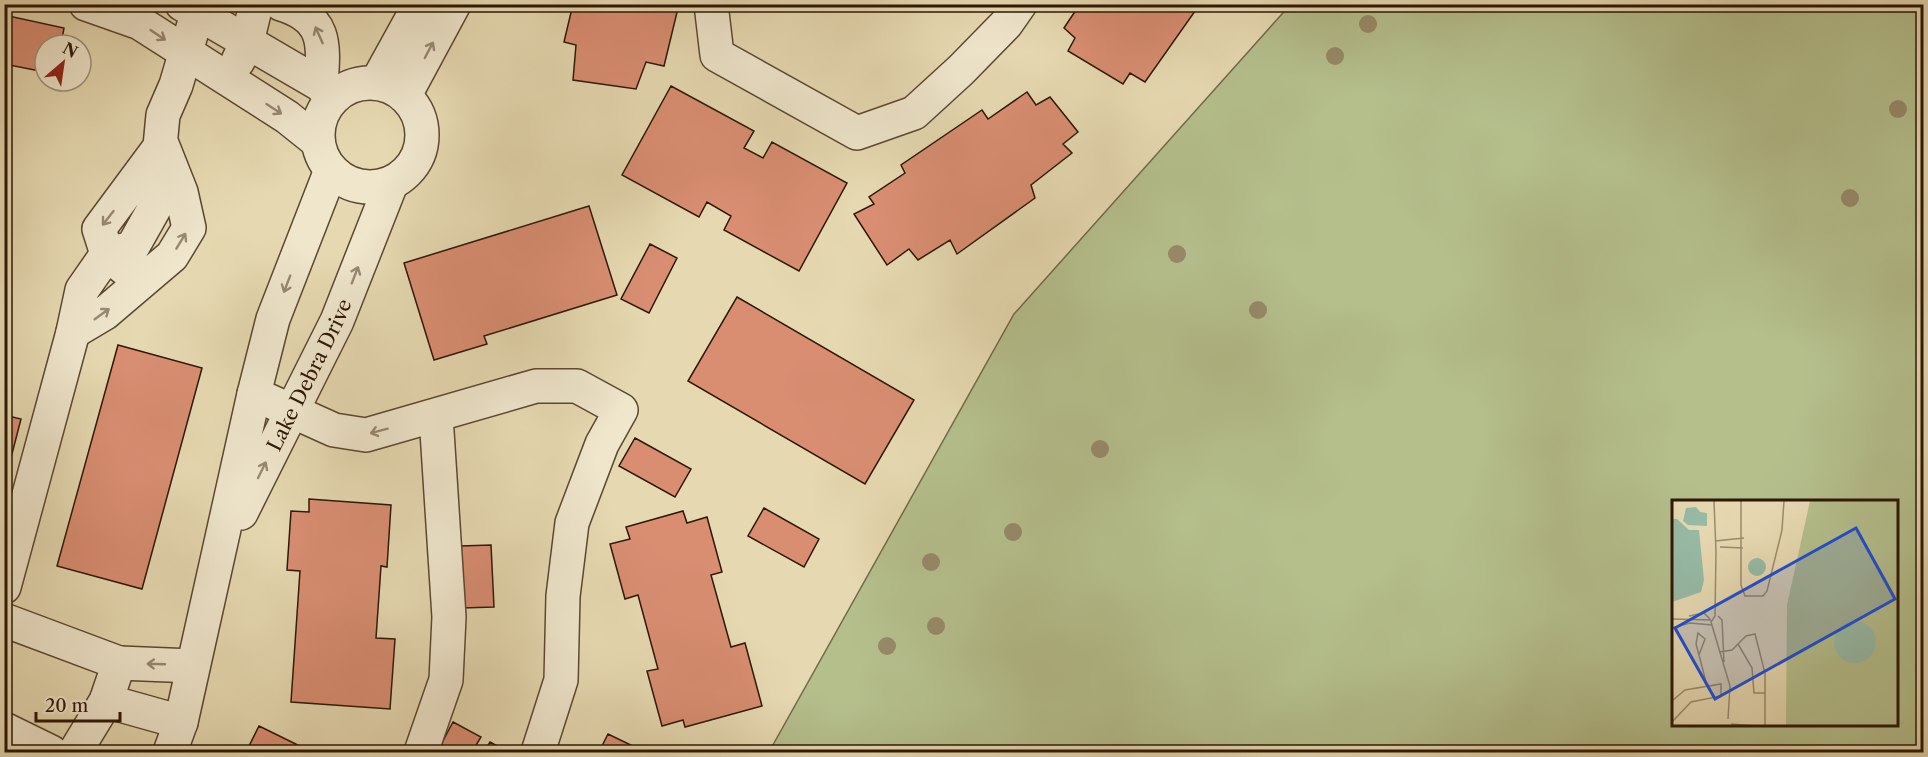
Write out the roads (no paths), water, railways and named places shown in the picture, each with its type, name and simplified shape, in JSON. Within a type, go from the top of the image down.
[{"type":"street","points":[[391,89],[420,4]]},
{"type":"street","points":[[391,89],[454,4]]},
{"type":"street","points":[[711,4],[717,55],[858,133],[914,113],[962,70],[1006,24],[1020,4]]},
{"type":"street","points":[[88,5],[140,23],[185,54],[229,80],[317,141]]},
{"type":"street","points":[[73,332],[105,313],[172,256],[189,228],[181,192],[162,144],[163,115],[176,85],[185,54],[193,7],[247,42],[326,92],[349,86],[391,89],[412,103],[422,124],[421,149],[412,168],[391,184],[366,188],[356,186],[339,178],[331,170],[321,155],[317,141],[326,92],[324,49],[321,33],[302,11],[266,6],[247,42],[229,80]]},
{"type":"street","points":[[176,85],[229,80]]},
{"type":"street","points":[[140,281],[107,254],[99,229],[162,144]]},
{"type":"street","name":"Lake Debra Drive","points":[[170,753],[181,722],[254,394],[273,319],[331,170]]},
{"type":"street","name":"Lake Debra Drive","points":[[218,560],[337,321],[391,184]]},
{"type":"street","points":[[4,587],[73,332],[82,290],[107,254]]},
{"type":"street","points":[[254,394],[334,430],[366,435],[536,386],[577,386],[621,410],[602,444],[572,523],[563,596],[561,680],[538,753]]},
{"type":"street","points":[[421,753],[446,680],[449,617],[436,416]]},
{"type":"street","points":[[4,620],[119,663],[193,666]]},
{"type":"street","points":[[75,753],[106,701],[119,663]]},
{"type":"street","points":[[106,701],[181,722]]},
{"type":"street","points":[[4,729],[51,753]]}]
